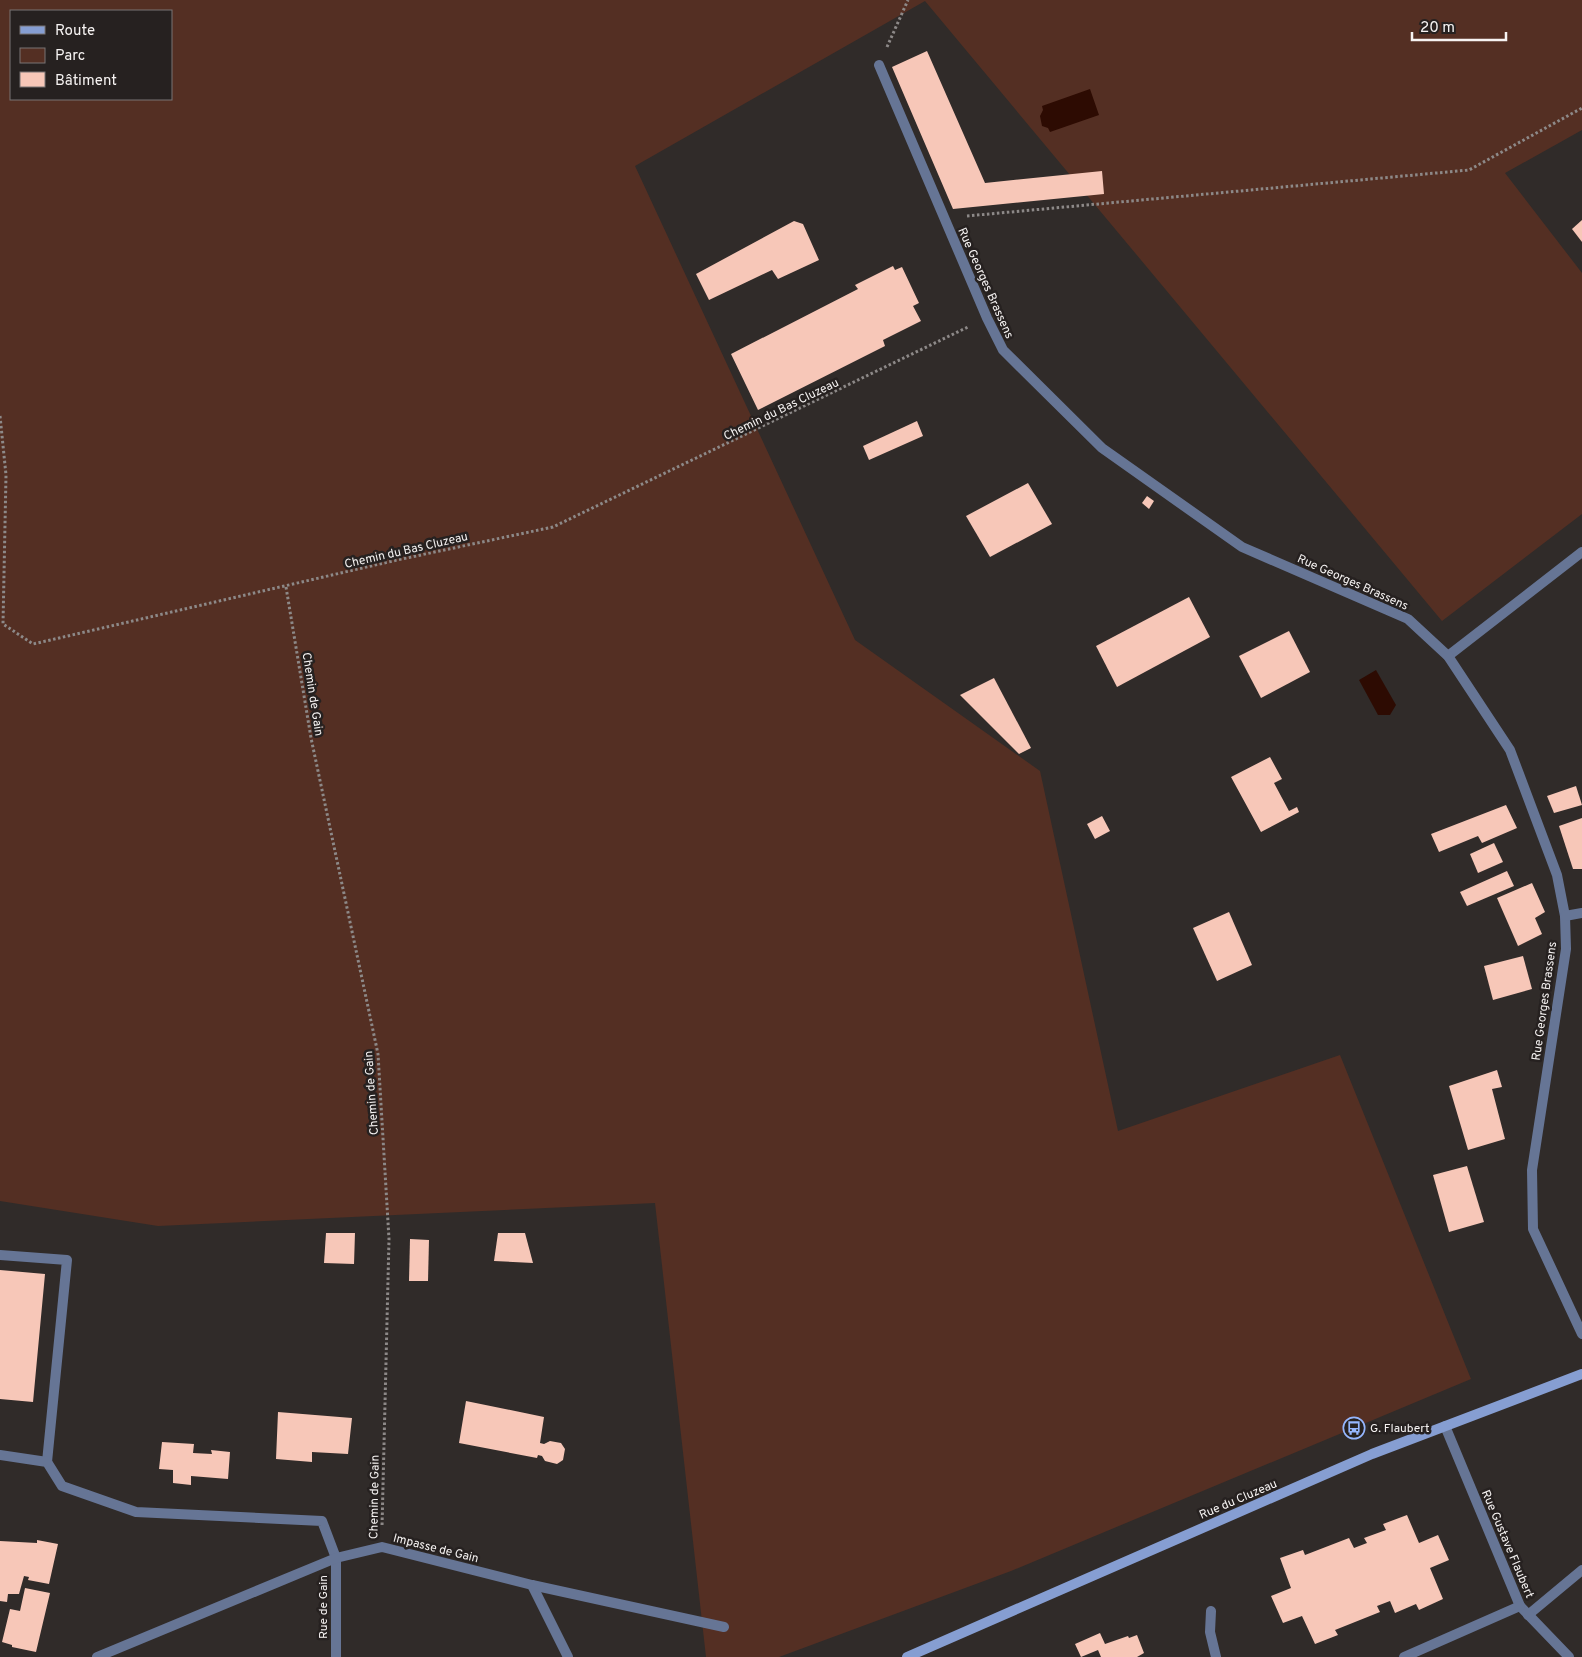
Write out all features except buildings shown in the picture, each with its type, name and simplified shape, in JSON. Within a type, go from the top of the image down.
[{"type":"main road","name":"Rue du Cluzeau","points":[[907,1657],[1363,1458],[1582,1374]]},
{"type":"street","name":"Rue Georges Brassens","points":[[878,66],[987,318],[1003,350],[1102,448],[1242,547],[1408,619],[1448,656],[1510,750],[1558,875],[1565,916],[1566,949],[1532,1170],[1533,1230],[1582,1334]]},
{"type":"street","points":[[1448,656],[1582,552]]},
{"type":"street","points":[[1565,916],[1582,913]]},
{"type":"street","points":[[0,1255],[67,1260],[47,1462],[62,1486],[136,1512],[322,1521],[336,1558]]},
{"type":"street","name":"Rue Gustave Flaubert","points":[[1445,1426],[1520,1606],[1569,1657]]},
{"type":"street","points":[[0,1455],[47,1462]]},
{"type":"street","name":"Impasse de Gain","points":[[97,1657],[336,1558],[382,1547],[532,1585],[724,1627]]},
{"type":"street","name":"Rue de Gain","points":[[336,1558],[336,1657]]},
{"type":"street","points":[[1528,1615],[1582,1570]]},
{"type":"street","points":[[532,1585],[568,1657]]},
{"type":"street","points":[[1404,1657],[1520,1606]]},
{"type":"street","points":[[1211,1611],[1210,1632],[1216,1657]]},
{"type":"path","points":[[878,66],[908,0]]},
{"type":"path","points":[[944,218],[1469,170],[1582,108]]},
{"type":"path","name":"Chemin du Bas Cluzeau","points":[[0,416],[6,475],[3,624],[32,644],[553,527],[987,318]]},
{"type":"path","name":"Chemin de Gain","points":[[286,587],[311,738],[378,1054],[389,1239],[382,1547]]},
{"type":"green space","points":[[0,0],[1582,0],[1582,130],[1505,173],[1582,273],[1582,514],[1442,621],[925,1],[635,166],[855,640],[1040,771],[1118,1131],[1340,1055],[1471,1379],[1011,1571],[779,1657],[706,1657],[655,1203],[158,1226],[0,1201]]},
{"type":"shaded area","points":[[1090,89],[1099,115],[1050,132],[1048,128],[1042,126],[1040,116],[1043,110],[1042,106]]},
{"type":"shaded area","points":[[1376,670],[1396,705],[1390,715],[1378,715],[1359,680]]},
{"type":"place","name":"G. Flaubert","points":[[1354,1428]]}]
